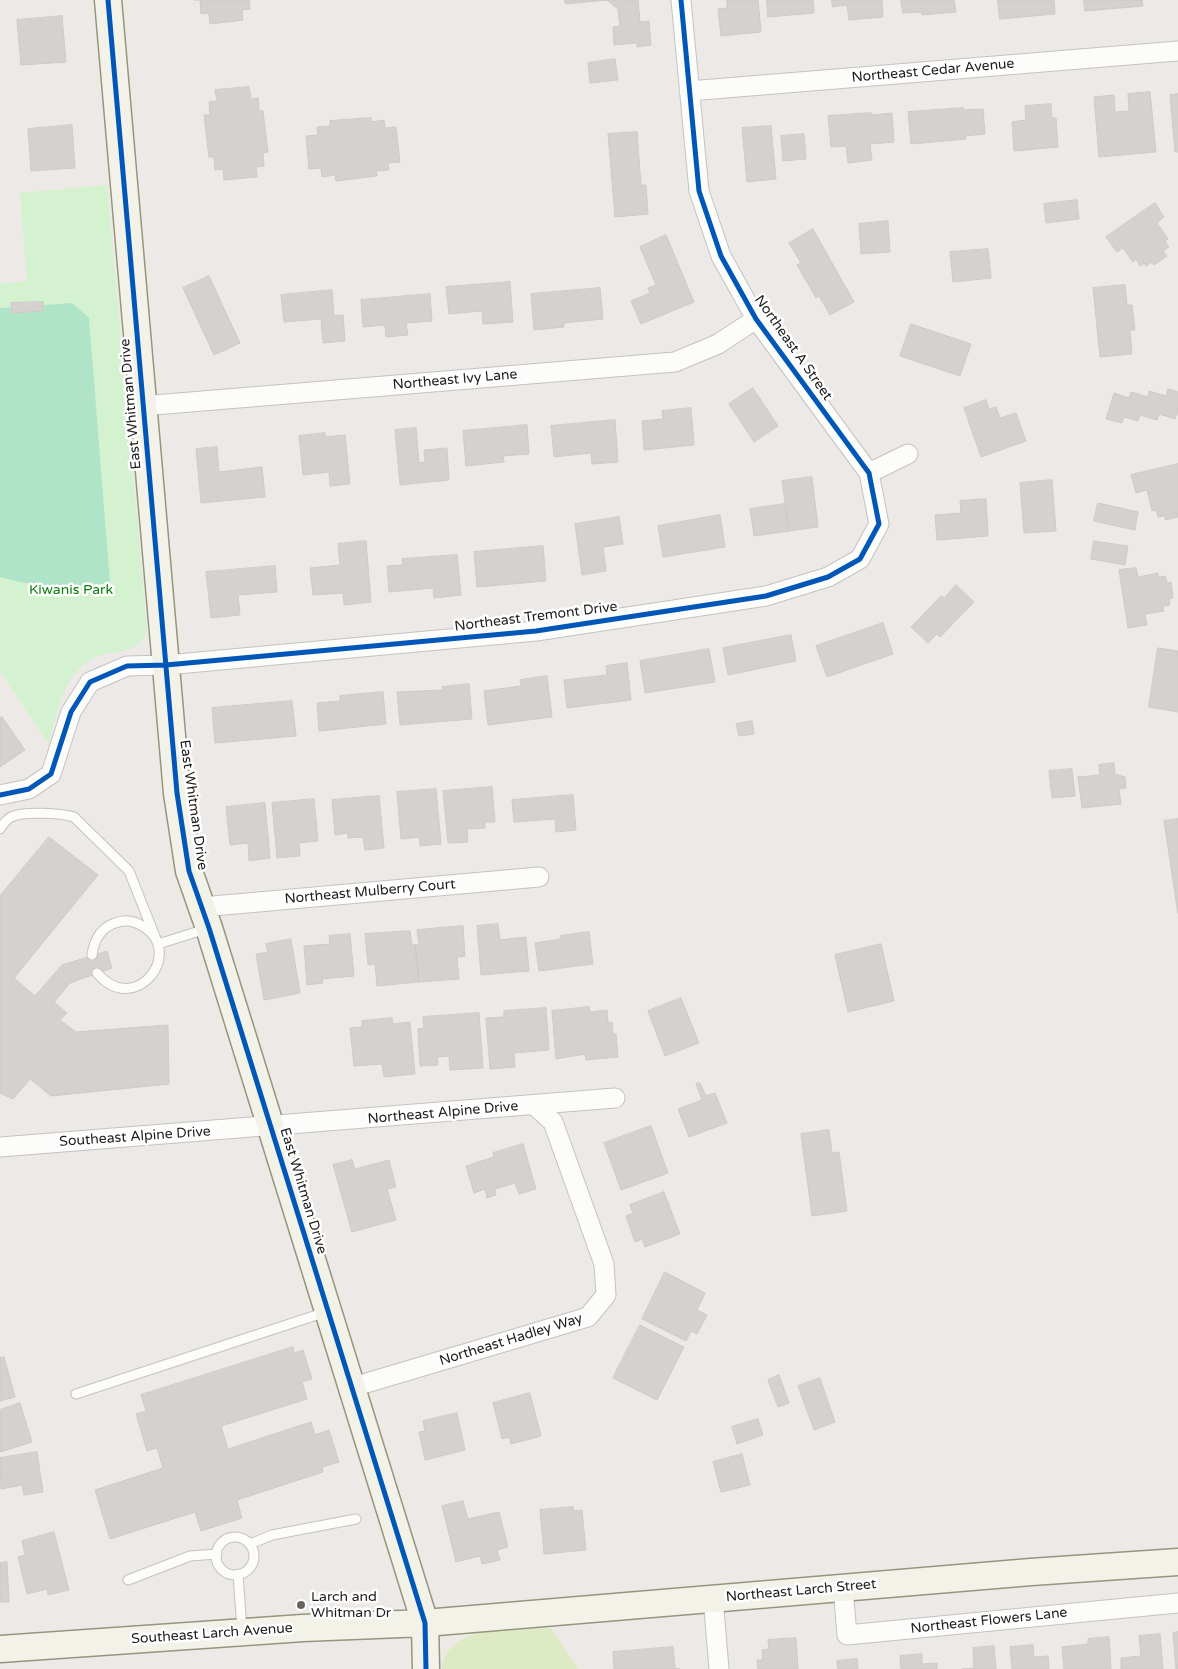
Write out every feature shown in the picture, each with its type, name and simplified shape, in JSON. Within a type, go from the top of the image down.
[{"type":"main road","name":"East Whitman Drive","points":[[108,0],[177,793],[189,871],[271,1126],[425,1623],[426,1669]]},
{"type":"main road","name":"Northeast Larch Street","points":[[425,1623],[843,1587],[1178,1562]]},
{"type":"main road","name":"Southeast Larch Avenue","points":[[0,1649],[243,1632],[425,1623]]},
{"type":"street","name":"Northeast A Street","points":[[682,0],[688,91],[699,191],[721,256],[756,319],[869,473],[879,524]]},
{"type":"street","name":"Northeast Cedar Avenue","points":[[688,91],[1178,51]]},
{"type":"street","name":"Northeast Ivy Lane","points":[[142,406],[676,362],[718,344],[756,319]]},
{"type":"street","points":[[869,473],[908,454]]},
{"type":"street","name":"Northeast Tremont Drive","points":[[0,795],[30,788],[51,774],[71,712],[90,682],[127,666],[166,665],[536,630],[766,596],[828,577],[860,559],[879,524]]},
{"type":"street","name":"Northeast Mulberry Court","points":[[205,918],[539,877]]},
{"type":"street","name":"Northeast Alpine Drive","points":[[271,1126],[615,1098]]},
{"type":"street","name":"Northeast Hadley Way","points":[[353,1388],[588,1317],[606,1295],[604,1264],[553,1122],[534,1105]]},
{"type":"street","name":"Southeast Alpine Drive","points":[[0,1147],[271,1126]]},
{"type":"street","name":"Northeast Flowers Lane","points":[[843,1587],[847,1635],[1178,1603]]},
{"type":"street","points":[[713,1598],[719,1669]]},
{"type":"lane","points":[[0,829],[10,818],[18,814],[65,814],[74,817],[129,871],[158,944],[160,954],[155,972],[141,985],[122,989],[112,986],[97,973]]},
{"type":"lane","points":[[158,944],[205,918]]},
{"type":"lane","points":[[92,955],[97,937],[110,924],[120,921],[130,921],[147,928],[158,944]]},
{"type":"lane","points":[[76,1394],[328,1311]]},
{"type":"lane","points":[[250,1544],[272,1535],[356,1519]]},
{"type":"lane","points":[[230,1538],[244,1539],[250,1544],[253,1550],[252,1565],[247,1571],[238,1574],[226,1573],[221,1568],[216,1554],[223,1541],[230,1538]]},
{"type":"lane","points":[[128,1580],[190,1556],[216,1554]]},
{"type":"lane","points":[[238,1574],[243,1632]]},
{"type":"green space","name":"Kiwanis Park","points":[[107,185],[147,630],[143,640],[136,646],[91,659],[75,673],[60,702],[49,745],[0,671],[0,284],[27,281],[20,193]]},
{"type":"green space","points":[[72,303],[89,318],[110,583],[55,586],[14,581],[0,577],[0,308]]},
{"type":"green space","points":[[551,1628],[578,1669],[442,1669],[447,1654],[456,1643],[470,1636],[503,1629]]},
{"type":"building","points":[[200,0],[249,0],[250,9],[242,10],[243,20],[210,24],[209,13],[201,14]]},
{"type":"building","points":[[565,0],[607,0],[566,4]]},
{"type":"building","points":[[607,0],[638,0],[640,22],[649,21],[651,45],[637,47],[637,43],[614,45],[613,27],[620,26],[618,9]]},
{"type":"building","points":[[727,0],[758,0],[761,32],[721,36],[718,9],[727,8]]},
{"type":"building","points":[[767,0],[813,0],[814,13],[768,17]]},
{"type":"building","points":[[832,0],[882,0],[883,17],[849,20],[847,5],[833,7]]},
{"type":"building","points":[[901,0],[954,0],[956,12],[922,15],[921,12],[903,13]]},
{"type":"building","points":[[998,0],[1054,0],[1055,14],[1000,19]]},
{"type":"building","points":[[1084,0],[1142,0],[1143,6],[1085,11]]},
{"type":"building","points":[[62,16],[66,62],[21,65],[17,20]]},
{"type":"building","points":[[615,59],[618,80],[590,83],[588,63]]},
{"type":"building","points":[[249,87],[251,99],[258,98],[259,111],[263,111],[268,152],[263,153],[264,166],[256,167],[257,177],[224,180],[223,169],[215,170],[214,157],[209,157],[204,115],[210,115],[209,102],[217,101],[215,90]]},
{"type":"building","points":[[1150,92],[1156,152],[1099,157],[1094,97],[1114,95],[1115,112],[1129,111],[1128,94]]},
{"type":"building","points":[[1178,94],[1178,152],[1175,152],[1170,95]]},
{"type":"building","points":[[1051,104],[1052,118],[1056,118],[1058,147],[1014,151],[1012,122],[1026,120],[1025,106]]},
{"type":"building","points":[[963,108],[963,110],[983,109],[985,134],[965,136],[966,139],[911,144],[908,112]]},
{"type":"building","points":[[871,113],[871,115],[892,113],[894,142],[870,144],[872,160],[848,163],[846,146],[831,147],[828,116]]},
{"type":"building","points":[[371,118],[371,122],[384,120],[385,128],[396,127],[400,162],[388,163],[389,170],[376,171],[377,176],[336,181],[335,175],[322,177],[321,168],[309,169],[306,136],[318,135],[317,127],[330,126],[330,121]]},
{"type":"building","points":[[72,125],[75,168],[31,171],[28,129]]},
{"type":"building","points":[[771,126],[776,179],[747,182],[742,128]]},
{"type":"building","points":[[637,132],[641,185],[646,185],[648,214],[615,217],[608,134]]},
{"type":"building","points":[[804,134],[806,159],[783,161],[781,136]]},
{"type":"building","points":[[1077,200],[1079,219],[1046,223],[1044,204]]},
{"type":"building","points":[[1155,203],[1164,217],[1157,223],[1168,239],[1165,241],[1169,247],[1163,251],[1167,256],[1154,265],[1152,262],[1146,266],[1144,263],[1140,266],[1136,259],[1133,262],[1123,248],[1117,252],[1106,237]]},
{"type":"building","points":[[888,221],[890,252],[861,254],[859,224]]},
{"type":"building","points":[[813,229],[854,302],[830,315],[819,296],[816,298],[797,265],[801,263],[789,243]]},
{"type":"building","points":[[666,235],[694,302],[641,324],[631,301],[650,293],[648,288],[656,285],[640,247]]},
{"type":"building","points":[[988,249],[991,278],[953,282],[950,252]]},
{"type":"building","points":[[209,276],[240,343],[214,355],[183,288]]},
{"type":"building","points":[[510,282],[513,322],[483,324],[482,311],[449,314],[446,287]]},
{"type":"building","points":[[1125,285],[1127,305],[1132,305],[1135,330],[1130,330],[1132,354],[1100,357],[1093,288]]},
{"type":"building","points":[[600,288],[603,319],[564,323],[564,327],[534,330],[531,294]]},
{"type":"building","points":[[332,290],[334,316],[343,315],[345,341],[323,343],[321,319],[284,322],[281,295]]},
{"type":"building","points":[[430,294],[432,321],[406,323],[408,335],[386,337],[385,325],[363,327],[361,300]]},
{"type":"building","points":[[43,302],[43,311],[12,313],[11,303]]},
{"type":"building","points":[[911,324],[971,344],[960,376],[900,356]]},
{"type":"building","points":[[753,388],[778,426],[754,442],[729,404]]},
{"type":"building","points":[[1168,389],[1178,392],[1178,411],[1175,419],[1159,414],[1157,420],[1140,415],[1138,421],[1124,417],[1122,423],[1106,419],[1114,393],[1129,398],[1131,392],[1148,397],[1149,391],[1166,396]]},
{"type":"building","points":[[986,400],[989,409],[996,407],[1000,418],[1016,413],[1026,441],[981,457],[964,408]]},
{"type":"building","points":[[691,408],[694,445],[644,450],[642,421],[663,419],[662,411]]},
{"type":"building","points":[[615,420],[618,462],[592,464],[591,453],[554,457],[551,426]]},
{"type":"building","points":[[527,425],[529,454],[503,456],[504,462],[466,466],[463,431]]},
{"type":"building","points":[[416,428],[419,463],[425,462],[424,450],[447,448],[449,480],[400,485],[395,430]]},
{"type":"building","points":[[325,433],[325,437],[345,435],[350,484],[330,486],[329,472],[303,475],[299,436]]},
{"type":"building","points":[[217,447],[219,472],[262,467],[265,497],[201,503],[196,449]]},
{"type":"building","points":[[1178,464],[1178,517],[1165,520],[1165,516],[1158,517],[1156,510],[1152,511],[1147,490],[1136,493],[1131,475]]},
{"type":"building","points":[[812,477],[818,527],[789,531],[782,481]]},
{"type":"building","points":[[1052,480],[1056,531],[1024,533],[1020,483]]},
{"type":"building","points":[[986,499],[988,536],[937,540],[935,515],[961,513],[960,501]]},
{"type":"building","points":[[1098,503],[1138,512],[1135,530],[1094,521]]},
{"type":"building","points":[[785,504],[789,531],[754,536],[750,509]]},
{"type":"building","points":[[720,515],[725,547],[663,557],[658,526]]},
{"type":"building","points":[[619,517],[623,544],[603,547],[606,571],[582,575],[575,524]]},
{"type":"building","points":[[366,541],[371,602],[344,605],[343,593],[313,595],[310,568],[340,565],[338,544]]},
{"type":"building","points":[[1094,541],[1128,546],[1125,565],[1091,559]]},
{"type":"building","points":[[543,546],[546,581],[477,587],[474,552]]},
{"type":"building","points":[[457,555],[461,595],[434,598],[433,588],[389,592],[387,566],[403,565],[402,559]]},
{"type":"building","points":[[275,566],[277,592],[238,595],[240,615],[211,618],[206,572]]},
{"type":"building","points":[[1136,568],[1138,577],[1158,573],[1158,577],[1165,576],[1167,583],[1171,582],[1173,598],[1169,598],[1170,605],[1163,606],[1164,611],[1145,614],[1147,625],[1128,628],[1119,570]]},
{"type":"building","points":[[956,585],[974,602],[940,637],[937,634],[928,643],[911,627],[941,596],[944,598]]},
{"type":"building","points":[[883,623],[893,654],[827,677],[816,646]]},
{"type":"building","points":[[791,635],[796,661],[728,675],[723,648]]},
{"type":"building","points":[[1158,648],[1178,651],[1178,712],[1149,707]]},
{"type":"building","points":[[709,649],[715,682],[645,693],[640,661]]},
{"type":"building","points":[[627,663],[631,700],[567,708],[564,680],[607,675],[606,666]]},
{"type":"building","points":[[547,676],[552,717],[488,725],[484,691],[521,686],[520,680]]},
{"type":"building","points":[[469,684],[472,719],[400,725],[397,692],[443,690],[442,687]]},
{"type":"building","points":[[383,692],[386,724],[319,731],[317,703],[340,701],[340,696]]},
{"type":"building","points":[[292,701],[296,736],[215,743],[212,708]]},
{"type":"building","points":[[2,717],[25,750],[0,767],[0,718]]},
{"type":"building","points":[[752,721],[754,734],[739,736],[736,724]]},
{"type":"building","points":[[1114,763],[1115,774],[1125,777],[1126,788],[1119,789],[1121,804],[1082,808],[1078,777],[1100,775],[1099,765]]},
{"type":"building","points":[[1072,769],[1075,796],[1052,798],[1049,771]]},
{"type":"building","points":[[492,787],[495,822],[485,822],[485,828],[467,829],[468,842],[448,843],[443,791]]},
{"type":"building","points":[[436,789],[441,844],[420,846],[419,837],[401,839],[397,792]]},
{"type":"building","points":[[573,795],[576,830],[556,832],[555,819],[514,822],[512,800]]},
{"type":"building","points":[[379,796],[384,848],[365,850],[363,837],[348,838],[348,833],[335,835],[332,800]]},
{"type":"building","points":[[314,799],[318,841],[299,843],[300,856],[277,858],[272,803]]},
{"type":"building","points":[[265,803],[270,858],[249,861],[248,843],[230,845],[226,807]]},
{"type":"building","points":[[1178,819],[1178,914],[1164,821]]},
{"type":"building","points":[[49,837],[98,875],[14,978],[35,996],[62,965],[107,951],[112,968],[70,983],[54,1002],[67,1013],[60,1020],[76,1032],[168,1025],[169,1084],[51,1096],[30,1079],[13,1099],[0,1093],[0,896]]},
{"type":"building","points":[[498,924],[500,940],[526,937],[529,971],[481,975],[477,926]]},
{"type":"building","points":[[463,926],[465,956],[457,957],[459,979],[419,982],[415,945],[419,944],[417,930]]},
{"type":"building","points":[[410,931],[412,945],[415,945],[419,982],[377,986],[375,964],[368,965],[365,934]]},
{"type":"building","points":[[589,932],[593,964],[539,971],[535,943],[561,939],[560,936]]},
{"type":"building","points":[[350,934],[354,976],[322,979],[323,983],[307,985],[304,946],[330,944],[329,936]]},
{"type":"building","points":[[291,939],[300,993],[264,1000],[256,954],[268,952],[266,944]]},
{"type":"building","points":[[881,944],[894,1001],[848,1012],[835,955]]},
{"type":"building","points":[[681,998],[699,1043],[665,1056],[648,1011]]},
{"type":"building","points":[[589,1007],[590,1012],[607,1010],[608,1023],[612,1022],[613,1034],[616,1034],[618,1057],[586,1060],[585,1054],[556,1059],[552,1011]]},
{"type":"building","points":[[546,1008],[549,1050],[514,1053],[515,1067],[490,1069],[486,1018],[504,1017],[504,1011]]},
{"type":"building","points":[[479,1013],[483,1068],[450,1070],[449,1056],[437,1057],[438,1065],[420,1066],[418,1029],[424,1028],[423,1017]]},
{"type":"building","points":[[392,1018],[393,1024],[410,1022],[415,1074],[384,1077],[382,1064],[354,1066],[350,1028],[362,1027],[362,1021]]},
{"type":"building","points":[[700,1083],[706,1096],[715,1093],[727,1123],[689,1137],[678,1109],[702,1100],[696,1084]]},
{"type":"building","points":[[651,1126],[668,1173],[621,1190],[604,1143]]},
{"type":"building","points":[[829,1130],[832,1153],[839,1152],[847,1211],[812,1216],[801,1134]]},
{"type":"building","points":[[523,1144],[536,1189],[519,1194],[515,1183],[495,1189],[496,1195],[487,1198],[485,1189],[474,1193],[466,1166],[494,1157],[493,1153]]},
{"type":"building","points":[[352,1160],[355,1169],[389,1160],[396,1187],[387,1189],[396,1220],[352,1232],[333,1165]]},
{"type":"building","points":[[664,1192],[680,1234],[645,1247],[642,1239],[635,1242],[626,1216],[633,1213],[630,1205]]},
{"type":"building","points":[[665,1272],[705,1293],[697,1310],[707,1315],[697,1334],[691,1331],[686,1341],[642,1319]]},
{"type":"building","points":[[640,1325],[684,1347],[657,1400],[613,1378]]},
{"type":"building","points":[[293,1347],[294,1353],[303,1350],[312,1379],[302,1382],[307,1399],[221,1426],[228,1449],[311,1422],[315,1435],[329,1430],[339,1462],[322,1467],[323,1472],[237,1500],[242,1518],[201,1531],[195,1512],[110,1539],[95,1490],[163,1468],[157,1448],[147,1451],[136,1414],[146,1411],[141,1395]]},
{"type":"building","points":[[4,1357],[15,1397],[0,1401],[0,1358]]},
{"type":"building","points":[[779,1375],[789,1403],[778,1407],[768,1380]]},
{"type":"building","points":[[820,1378],[835,1422],[814,1430],[798,1386]]},
{"type":"building","points":[[530,1393],[541,1436],[511,1444],[509,1437],[502,1439],[493,1403]]},
{"type":"building","points":[[20,1403],[32,1442],[0,1452],[0,1410]]},
{"type":"building","points":[[457,1413],[465,1450],[425,1460],[419,1432],[425,1431],[423,1421]]},
{"type":"building","points":[[758,1419],[763,1435],[737,1444],[732,1427]]},
{"type":"building","points":[[37,1452],[43,1492],[24,1495],[22,1485],[1,1489],[0,1458]]},
{"type":"building","points":[[742,1454],[750,1485],[721,1492],[713,1462]]},
{"type":"building","points":[[463,1501],[468,1519],[499,1512],[508,1547],[497,1550],[500,1560],[482,1564],[480,1556],[456,1562],[442,1506]]},
{"type":"building","points":[[573,1507],[574,1511],[582,1510],[586,1550],[544,1554],[540,1510]]},
{"type":"building","points":[[54,1532],[69,1590],[48,1595],[47,1589],[27,1594],[18,1557],[25,1555],[22,1541]]},
{"type":"building","points":[[7,1562],[9,1602],[0,1602],[0,1563]]},
{"type":"building","points":[[1178,1632],[1178,1669],[1176,1669],[1173,1633]]},
{"type":"building","points":[[1160,1634],[1163,1669],[1121,1669],[1121,1658],[1141,1656],[1139,1636]]},
{"type":"building","points":[[1109,1637],[1111,1669],[1064,1669],[1062,1647],[1088,1644],[1088,1639]]},
{"type":"building","points":[[796,1638],[798,1669],[758,1669],[757,1660],[763,1660],[762,1650],[769,1649],[768,1640]]},
{"type":"building","points":[[1033,1645],[1034,1657],[1048,1656],[1049,1669],[1012,1669],[1010,1647]]},
{"type":"building","points":[[994,1646],[996,1669],[962,1669],[974,1668],[973,1648]]},
{"type":"building","points":[[673,1647],[675,1668],[680,1669],[614,1669],[613,1652]]},
{"type":"building","points":[[922,1654],[922,1664],[937,1663],[937,1669],[901,1669],[900,1656]]},
{"type":"building","points":[[857,1659],[858,1669],[838,1669],[837,1661]]},
{"type":"cycle path","points":[[108,0],[177,793],[189,871],[209,928],[425,1623],[426,1669]]},
{"type":"cycle path","points":[[0,795],[29,789],[51,774],[71,712],[90,682],[127,666],[166,665],[536,631],[766,596],[828,577],[860,559],[879,524],[869,473],[756,319],[721,256],[699,191],[681,0]]},
{"type":"place","name":"Larch and Whitman Dr","points":[[301,1605]]}]
